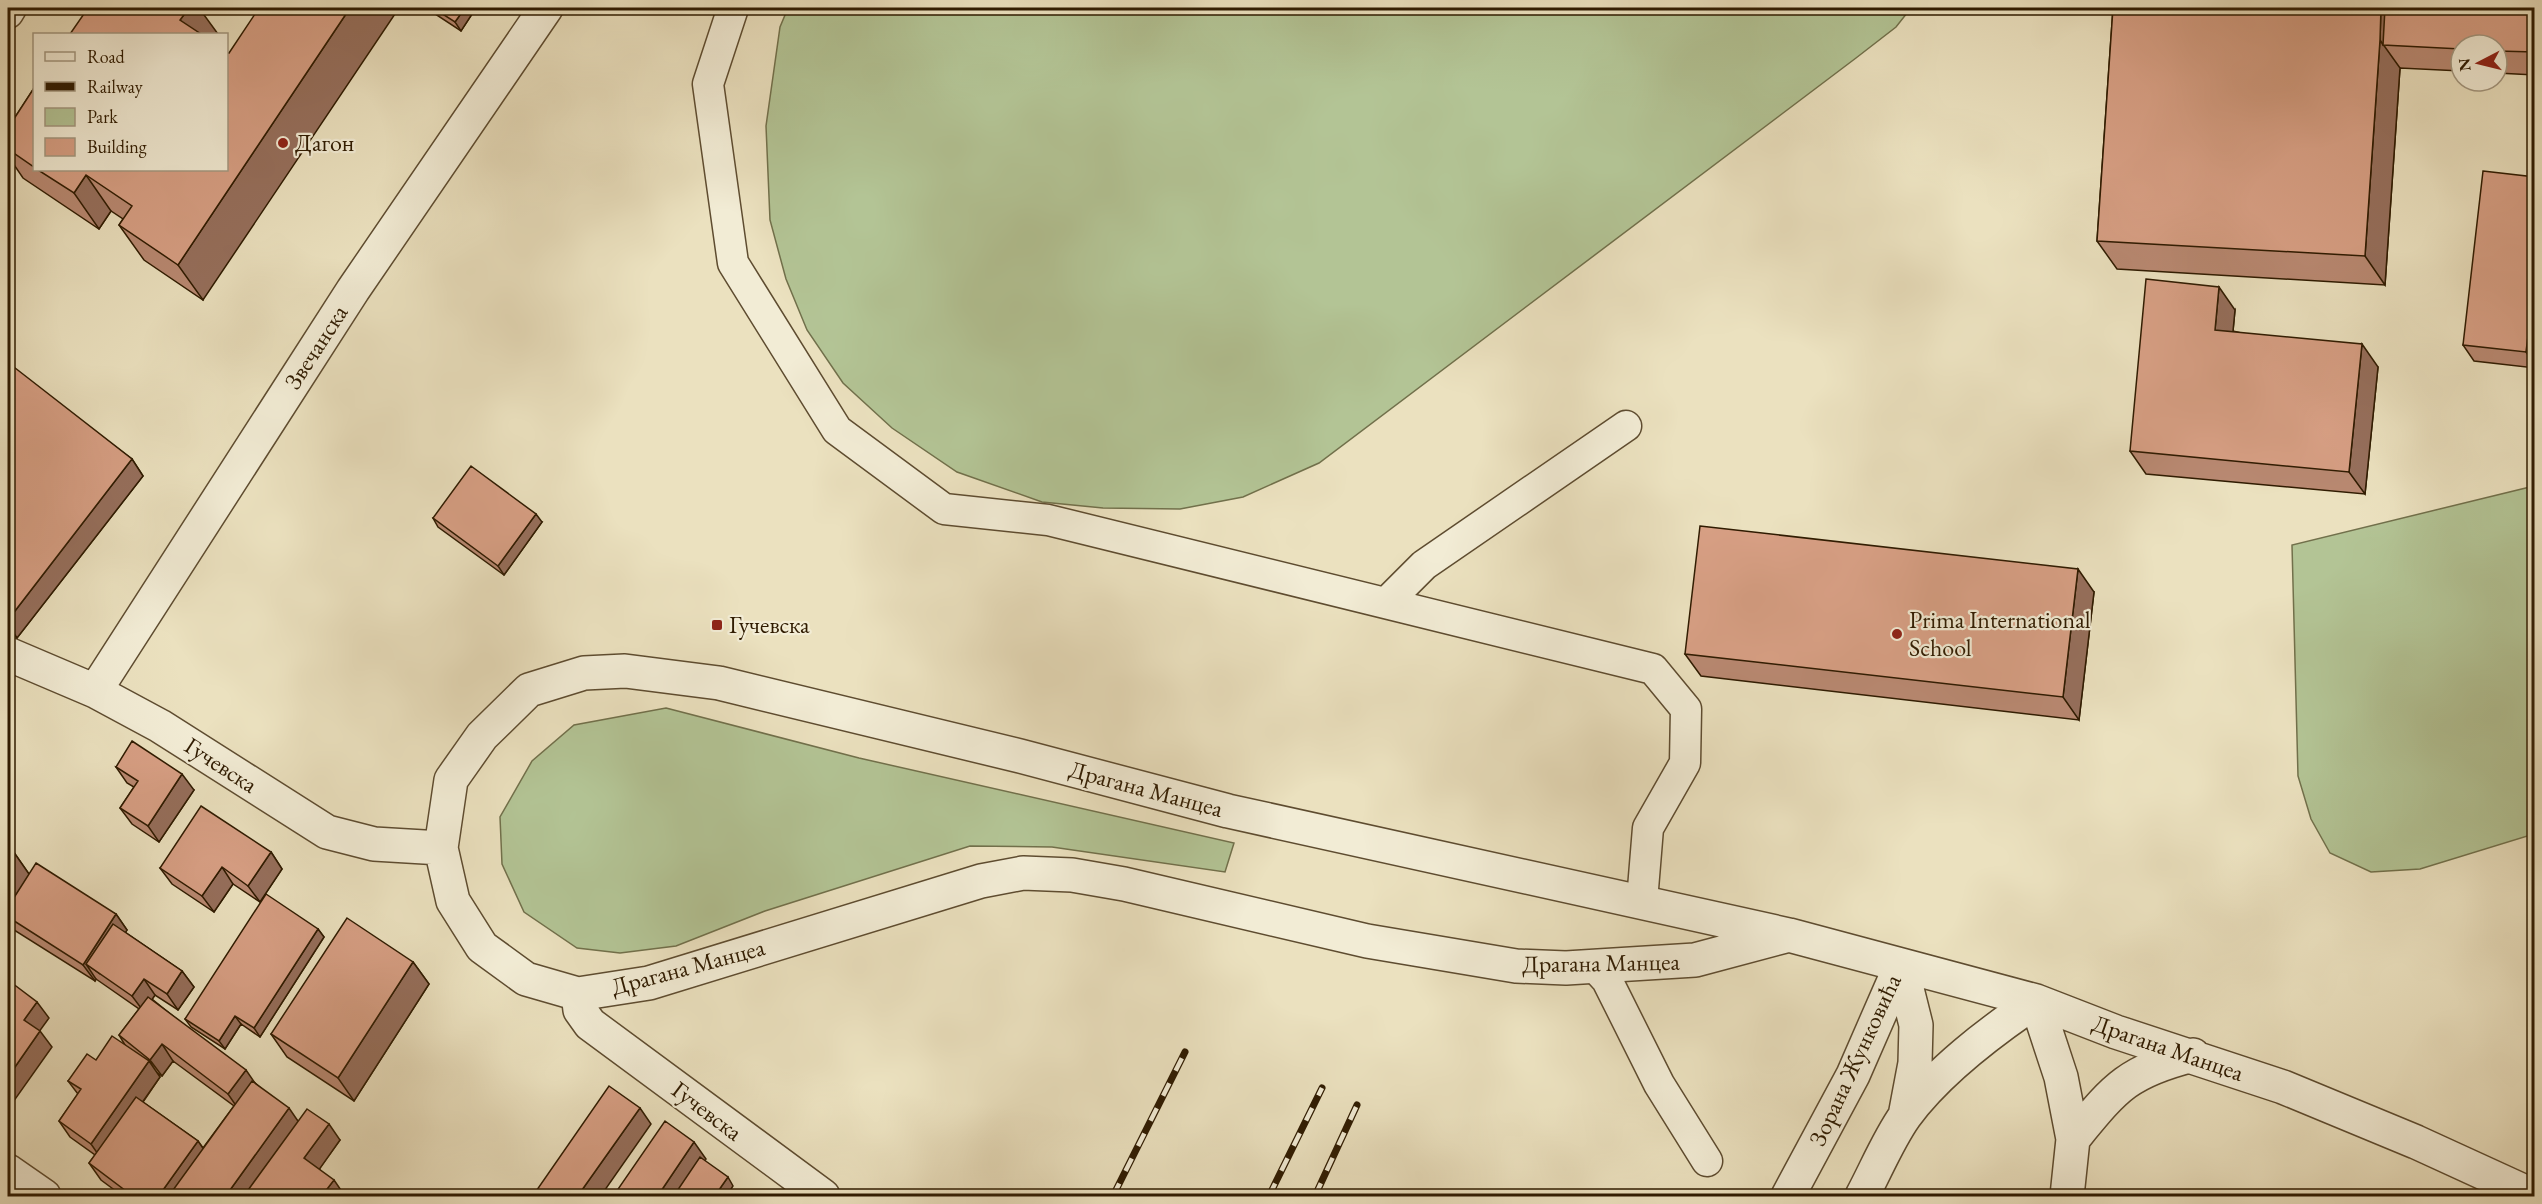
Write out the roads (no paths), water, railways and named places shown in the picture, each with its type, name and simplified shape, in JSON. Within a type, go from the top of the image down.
[{"type":"street","name":"Звечанска","points":[[95,691],[353,290],[546,8]]},
{"type":"street","name":"Гучевска","points":[[8,654],[95,691],[160,726],[327,832],[374,844],[441,849]]},
{"type":"street","name":"Драгана Манцеа","points":[[1789,935],[1695,960],[1595,967],[1516,966],[1367,941],[1124,884],[1072,875],[1023,873],[981,881],[649,982],[578,994],[526,979],[482,947],[453,902],[441,849],[451,780],[482,736],[529,690],[584,672],[625,671],[719,683],[1020,756],[1228,811],[1789,935],[2036,1001],[2116,1032],[2193,1055],[2283,1087],[2416,1142],[2535,1196]]},
{"type":"street","name":"Зорана Жунковића","points":[[1901,964],[1916,1025],[1915,1063],[1905,1116]]},
{"type":"street","name":"Зорана Жунковића","points":[[1788,1197],[1853,1075],[1901,964]]},
{"type":"street","name":"Гучевска","points":[[578,994],[580,1010],[590,1024],[823,1197]]},
{"type":"street","name":"Зорана Жунковића","points":[[1862,1197],[1905,1116],[1964,1055],[1995,1029],[2036,1001]]},
{"type":"street","points":[[2036,1001],[2061,1077],[2073,1139],[2067,1197]]},
{"type":"street","points":[[2073,1139],[2120,1084],[2164,1063],[2193,1055]]},
{"type":"street","points":[[8,1171],[44,1197]]},
{"type":"lane","points":[[8,13],[11,8]]},
{"type":"lane","points":[[733,8],[708,84],[733,263],[837,430],[944,509],[1048,520],[1653,669],[1686,709],[1685,763],[1648,828],[1642,901]]},
{"type":"lane","points":[[1386,603],[1425,565],[1626,426]]},
{"type":"lane","points":[[1595,967],[1607,980],[1659,1084],[1707,1161]]},
{"type":"railway","points":[[1113,1196],[1185,1052]]},
{"type":"railway","points":[[1269,1196],[1322,1088]]},
{"type":"railway","points":[[1315,1196],[1357,1105]]},
{"type":"place","name":"Дагон","points":[[283,143]]},
{"type":"place","name":"Гучевска","points":[[717,625]]},
{"type":"place","name":"Prima International School","points":[[1897,634]]}]
